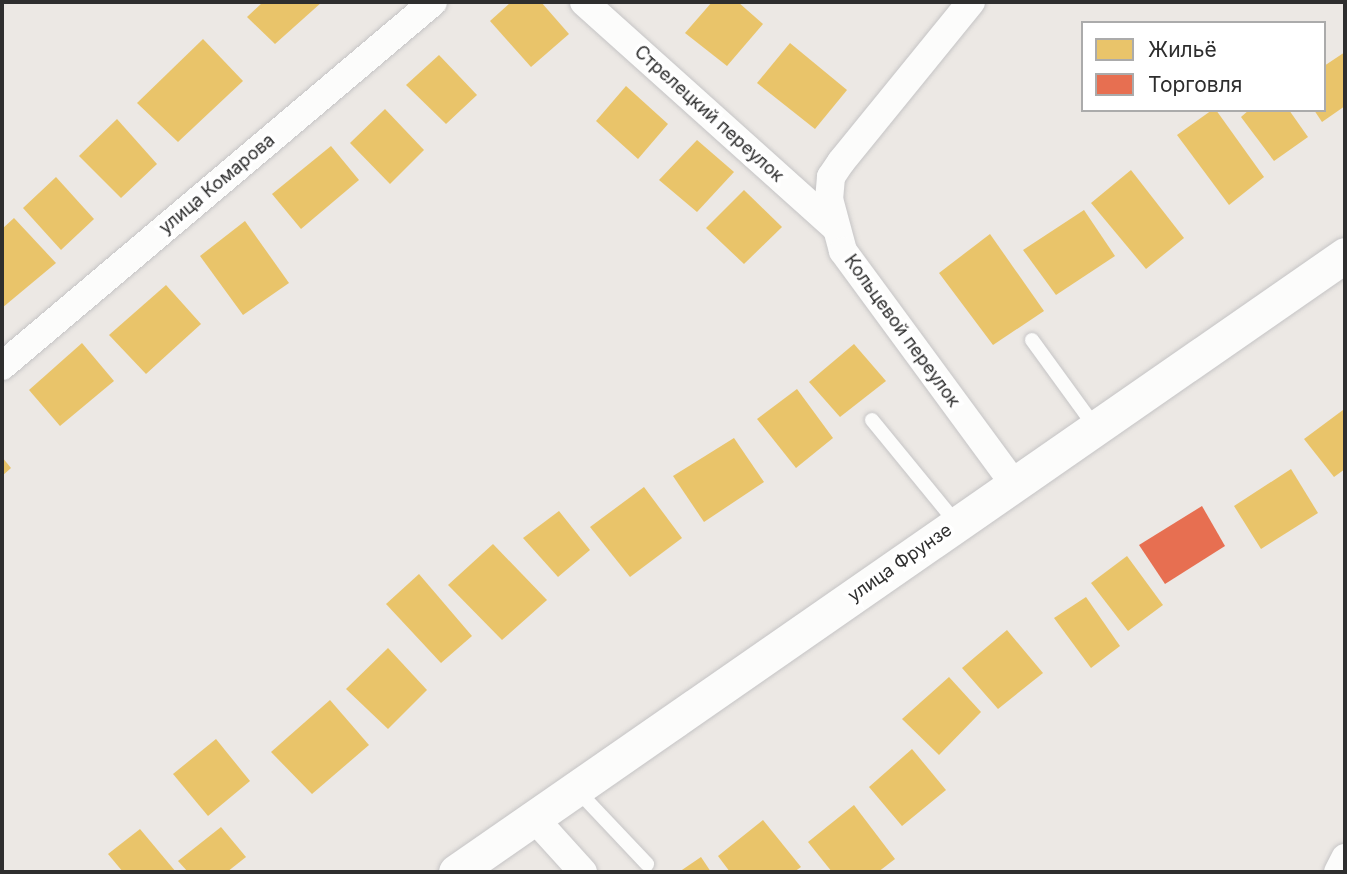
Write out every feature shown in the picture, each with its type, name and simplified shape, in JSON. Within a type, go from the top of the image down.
[{"type":"street","name":"улица Комарова","points":[[2,366],[433,2]]},
{"type":"street","name":"Стрелецкий переулок","points":[[584,2],[835,226]]},
{"type":"street","name":"Кольцевой переулок","points":[[971,2],[831,177],[835,226],[843,251],[1014,484]]},
{"type":"street","name":"улица Фрунзе","points":[[456,872],[1345,255]]},
{"type":"street","points":[[534,818],[583,872]]},
{"type":"street","points":[[1338,872],[1345,858]]},
{"type":"lane","points":[[1032,340],[1096,428]]},
{"type":"lane","points":[[872,420],[957,524]]},
{"type":"lane","points":[[576,789],[647,864]]},
{"type":"building: Жильё","points":[[263,2],[322,2],[275,44],[247,17]]},
{"type":"building: Жильё","points":[[511,2],[541,2],[569,34],[531,67],[490,21]]},
{"type":"building: Жильё","points":[[712,2],[738,2],[763,24],[727,66],[685,33]]},
{"type":"building: Жильё","points":[[203,39],[243,81],[178,142],[137,103]]},
{"type":"building: Жильё","points":[[790,43],[847,90],[815,129],[757,83]]},
{"type":"building: Жильё","points":[[1345,52],[1345,106],[1322,122],[1315,112],[1326,112],[1326,65]]},
{"type":"building: Жильё","points":[[439,55],[477,95],[446,124],[406,85]]},
{"type":"building: Жильё","points":[[626,86],[668,124],[638,159],[596,121]]},
{"type":"building: Жильё","points":[[385,109],[424,150],[390,184],[350,143]]},
{"type":"building: Жильё","points":[[1209,112],[1217,112],[1264,177],[1229,205],[1177,135]]},
{"type":"building: Жильё","points":[[1247,112],[1290,112],[1308,137],[1274,161],[1241,117]]},
{"type":"building: Жильё","points":[[117,119],[157,164],[121,198],[79,156]]},
{"type":"building: Жильё","points":[[697,140],[734,172],[697,212],[659,180]]},
{"type":"building: Жильё","points":[[331,146],[359,180],[301,229],[272,194]]},
{"type":"building: Жильё","points":[[1131,170],[1184,238],[1146,269],[1091,203]]},
{"type":"building: Жильё","points":[[56,177],[94,219],[61,250],[23,208]]},
{"type":"building: Жильё","points":[[744,190],[782,227],[744,264],[706,228]]},
{"type":"building: Жильё","points":[[1084,210],[1115,256],[1056,295],[1023,250]]},
{"type":"building: Жильё","points":[[14,218],[56,263],[2,308],[2,229]]},
{"type":"building: Жильё","points":[[245,221],[289,283],[243,315],[200,256]]},
{"type":"building: Жильё","points":[[990,234],[1044,311],[993,345],[939,273]]},
{"type":"building: Жильё","points":[[166,285],[201,324],[146,374],[109,335]]},
{"type":"building: Жильё","points":[[82,343],[114,381],[60,426],[29,390]]},
{"type":"building: Жильё","points":[[854,344],[886,381],[840,417],[809,382]]},
{"type":"building: Жильё","points":[[797,389],[833,438],[796,468],[757,419]]},
{"type":"building: Жильё","points":[[1343,410],[1345,469],[1334,477],[1304,439]]},
{"type":"building: Жильё","points":[[734,438],[764,482],[704,522],[673,476]]},
{"type":"building: Жильё","points":[[2,457],[11,468],[2,476]]},
{"type":"building: Жильё","points":[[1291,469],[1318,513],[1261,549],[1234,506]]},
{"type":"building: Жильё","points":[[644,487],[682,538],[630,577],[590,527]]},
{"type":"building: Жильё","points":[[559,511],[590,550],[558,577],[523,538]]},
{"type":"building: Жильё","points":[[493,544],[547,600],[502,640],[448,585]]},
{"type":"building: Жильё","points":[[1127,556],[1163,605],[1128,631],[1091,583]]},
{"type":"building: Жильё","points":[[419,574],[472,636],[441,663],[386,604]]},
{"type":"building: Жильё","points":[[1086,597],[1120,646],[1091,668],[1054,618]]},
{"type":"building: Жильё","points":[[1007,630],[1043,673],[998,709],[962,668]]},
{"type":"building: Жильё","points":[[388,648],[427,690],[388,729],[346,689]]},
{"type":"building: Жильё","points":[[949,677],[981,712],[939,755],[902,719]]},
{"type":"building: Жильё","points":[[330,700],[369,745],[312,794],[271,752]]},
{"type":"building: Жильё","points":[[216,739],[250,781],[208,816],[173,774]]},
{"type":"building: Жильё","points":[[912,749],[946,790],[902,826],[869,787]]},
{"type":"building: Жильё","points":[[854,805],[895,859],[878,872],[832,872],[808,842]]},
{"type":"building: Жильё","points":[[763,820],[801,867],[794,872],[730,872],[718,856]]},
{"type":"building: Жильё","points":[[221,827],[246,857],[227,872],[188,872],[178,861]]},
{"type":"building: Жильё","points":[[140,829],[176,872],[123,872],[108,854]]},
{"type":"building: Жильё","points":[[701,857],[711,872],[679,872]]},
{"type":"building: Торговля","points":[[1202,506],[1225,546],[1165,584],[1139,545]]}]
